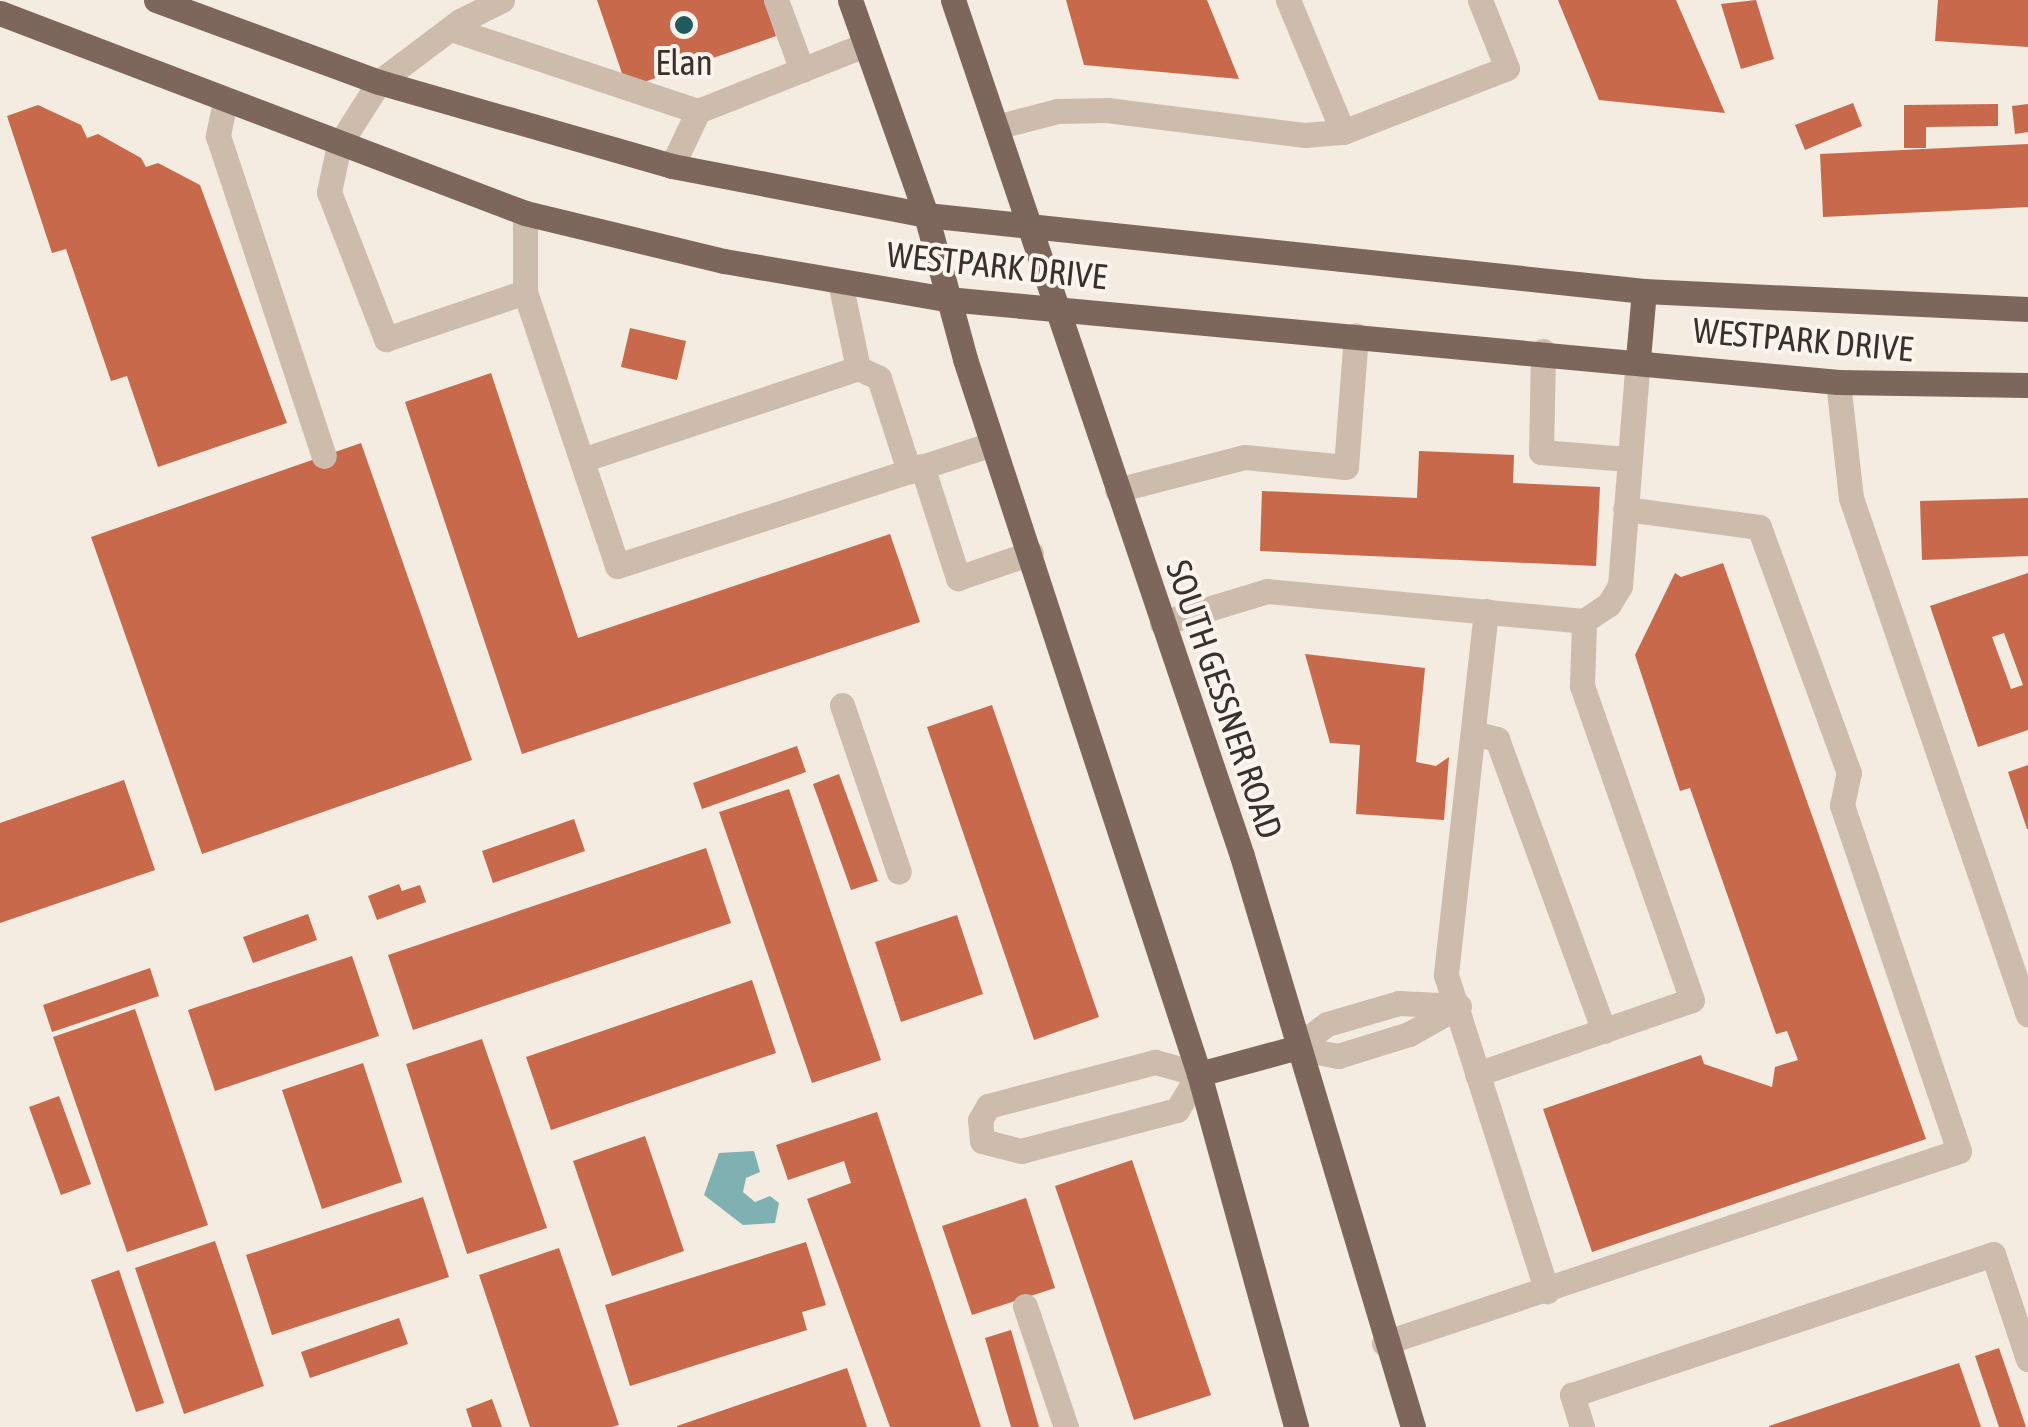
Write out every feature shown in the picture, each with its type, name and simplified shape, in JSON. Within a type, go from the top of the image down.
[{"type":"main road","name":"WESTPARK DRIVE","points":[[156,0],[379,82],[672,166],[926,215],[1644,291],[2028,309]]},
{"type":"main road","points":[[850,0],[926,215],[947,299],[993,444],[1199,1074],[1296,1427]]},
{"type":"main road","name":"SOUTH GESSNER ROAD","points":[[953,0],[1242,856],[1295,1048],[1413,1427]]},
{"type":"main road","name":"WESTPARK DRIVE","points":[[0,14],[525,212],[840,282],[947,299],[1638,359],[1838,382],[2028,385]]},
{"type":"main road","points":[[1638,359],[1644,291]]},
{"type":"main road","points":[[1199,1074],[1295,1048]]},
{"type":"lane","points":[[502,0],[451,29],[379,82],[339,145],[329,192],[386,339],[525,292]]},
{"type":"lane","points":[[776,0],[802,70]]},
{"type":"lane","points":[[1288,0],[1343,132]]},
{"type":"lane","points":[[996,127],[1058,112],[1107,110],[1264,131],[1343,132],[1506,68],[1480,0]]},
{"type":"lane","points":[[451,29],[698,111],[865,45]]},
{"type":"lane","points":[[225,102],[218,136],[324,456]]},
{"type":"lane","points":[[672,166],[698,111]]},
{"type":"lane","points":[[525,212],[525,292],[617,566],[993,444]]},
{"type":"lane","points":[[840,282],[858,368]]},
{"type":"lane","points":[[1116,490],[1245,457],[1346,467],[1356,335]]},
{"type":"lane","points":[[1542,352],[1541,452],[1628,459]]},
{"type":"lane","points":[[1162,622],[1268,592],[1584,621],[1609,604],[1620,586],[1638,359]]},
{"type":"lane","points":[[582,460],[858,368],[879,378],[958,578],[1031,553]]},
{"type":"lane","points":[[1838,382],[1852,498],[2028,1015]]},
{"type":"lane","points":[[1384,1342],[1959,1151],[1842,804],[1849,773],[1759,527],[1625,508]]},
{"type":"lane","points":[[1486,611],[1446,975],[1547,1291]]},
{"type":"lane","points":[[1477,1074],[1692,1000],[1582,686],[1584,621]]},
{"type":"lane","points":[[842,705],[899,872]]},
{"type":"lane","points":[[1473,733],[1496,739],[1604,1031]]},
{"type":"lane","points":[[1295,1048],[1327,1024],[1399,1003],[1459,1006]]},
{"type":"lane","points":[[1155,1062],[1199,1074],[1178,1110],[1021,1151],[982,1141],[980,1120],[988,1106],[1030,1090],[1155,1062]]},
{"type":"lane","points":[[1582,1427],[1572,1395],[1992,1254],[2028,1360]]},
{"type":"lane","points":[[1025,1306],[1066,1427]]},
{"type":"water","points":[[754,1151],[760,1172],[746,1178],[743,1192],[755,1202],[770,1196],[779,1203],[775,1223],[743,1225],[704,1195],[719,1153]]},
{"type":"building","name":"Elan","points":[[597,0],[764,0],[776,36],[627,88]]},
{"type":"building","points":[[1066,0],[1207,0],[1239,79],[1084,65]]},
{"type":"building","points":[[1558,0],[1676,0],[1725,113],[1599,100]]},
{"type":"building","points":[[1756,0],[1774,59],[1741,69],[1721,4]]},
{"type":"building","points":[[1938,0],[2028,0],[2028,47],[1935,41]]},
{"type":"building","points":[[1853,103],[1862,126],[1805,150],[1795,125]]},
{"type":"building","points":[[1998,104],[1998,126],[1926,127],[1926,148],[1904,148],[1904,105]]},
{"type":"building","points":[[2028,104],[2028,132],[2015,134],[2012,106]]},
{"type":"building","points":[[38,105],[81,125],[87,138],[98,134],[141,158],[146,167],[158,163],[200,185],[287,423],[158,467],[127,376],[111,381],[66,249],[52,253],[7,116]]},
{"type":"building","points":[[2028,144],[2028,207],[1823,217],[1820,154]]},
{"type":"building","points":[[630,328],[686,341],[677,380],[621,367]]},
{"type":"building","points":[[491,373],[578,638],[890,534],[920,622],[522,754],[405,402]]},
{"type":"building","points":[[361,443],[472,760],[202,854],[91,537]]},
{"type":"building","points":[[1419,451],[1514,455],[1513,483],[1600,487],[1596,566],[1260,551],[1262,491],[1417,498]]},
{"type":"building","points":[[2028,498],[2028,556],[1922,560],[1920,501]]},
{"type":"building","points":[[1723,563],[1926,1139],[1592,1252],[1543,1109],[1701,1055],[1704,1064],[1772,1087],[1775,1067],[1798,1060],[1787,1031],[1776,1034],[1690,788],[1680,791],[1635,655],[1675,573],[1681,577]]},
{"type":"building","points":[[2028,573],[2028,730],[1978,747],[1930,606]],"holes":[[[2004,633],[2023,685],[2011,689],[1992,637]]]},
{"type":"building","points":[[1305,654],[1425,668],[1416,762],[1436,766],[1449,757],[1444,820],[1356,814],[1360,745],[1330,743]]},
{"type":"building","points":[[992,705],[1099,1017],[1034,1040],[927,727]]},
{"type":"building","points":[[797,746],[806,772],[702,809],[693,783]]},
{"type":"building","points":[[2028,765],[2028,829],[2027,829],[2008,772]]},
{"type":"building","points":[[839,774],[878,881],[851,890],[813,784]]},
{"type":"building","points":[[124,780],[155,870],[0,923],[0,823]]},
{"type":"building","points":[[789,789],[881,1060],[812,1083],[719,812]]},
{"type":"building","points":[[574,819],[585,851],[493,883],[482,851]]},
{"type":"building","points":[[706,848],[731,923],[413,1030],[388,955]]},
{"type":"building","points":[[399,884],[402,891],[420,885],[426,902],[377,920],[368,896]]},
{"type":"building","points":[[308,914],[317,940],[253,963],[243,937]]},
{"type":"building","points":[[957,915],[983,994],[901,1022],[875,942]]},
{"type":"building","points":[[352,956],[379,1036],[215,1091],[188,1010]]},
{"type":"building","points":[[150,968],[159,996],[52,1032],[43,1005]]},
{"type":"building","points":[[752,980],[776,1053],[551,1130],[526,1057]]},
{"type":"building","points":[[135,1009],[208,1225],[127,1252],[53,1037]]},
{"type":"building","points":[[482,1039],[547,1228],[467,1254],[406,1064]]},
{"type":"building","points":[[363,1063],[402,1182],[322,1209],[282,1090]]},
{"type":"building","points":[[59,1096],[91,1184],[61,1195],[29,1107]]},
{"type":"building","points":[[877,1112],[981,1427],[890,1427],[807,1199],[851,1183],[844,1161],[788,1180],[776,1145]]},
{"type":"building","points":[[645,1136],[684,1251],[612,1276],[573,1161]]},
{"type":"building","points":[[1132,1160],[1211,1395],[1134,1420],[1055,1186]]},
{"type":"building","points":[[423,1197],[449,1277],[272,1335],[246,1255]]},
{"type":"building","points":[[1026,1198],[1055,1288],[972,1315],[942,1226]]},
{"type":"building","points":[[215,1241],[264,1386],[184,1414],[135,1268]]},
{"type":"building","points":[[806,1242],[826,1305],[802,1312],[807,1330],[630,1386],[605,1305]]},
{"type":"building","points":[[559,1248],[619,1425],[530,1427],[479,1275]]},
{"type":"building","points":[[119,1270],[164,1403],[136,1412],[91,1280]]},
{"type":"building","points":[[399,1318],[408,1344],[310,1378],[301,1352]]},
{"type":"building","points":[[1011,1330],[1039,1427],[1011,1427],[985,1338]]},
{"type":"building","points":[[1999,1348],[2026,1427],[1999,1427],[1975,1356]]},
{"type":"building","points":[[1959,1363],[1981,1427],[1769,1427],[1769,1426]]},
{"type":"building","points":[[847,1368],[867,1427],[677,1427],[677,1426]]},
{"type":"building","points":[[492,1399],[502,1427],[472,1427],[466,1409]]},
{"type":"place","name":"Elan","points":[[684,25]]}]
